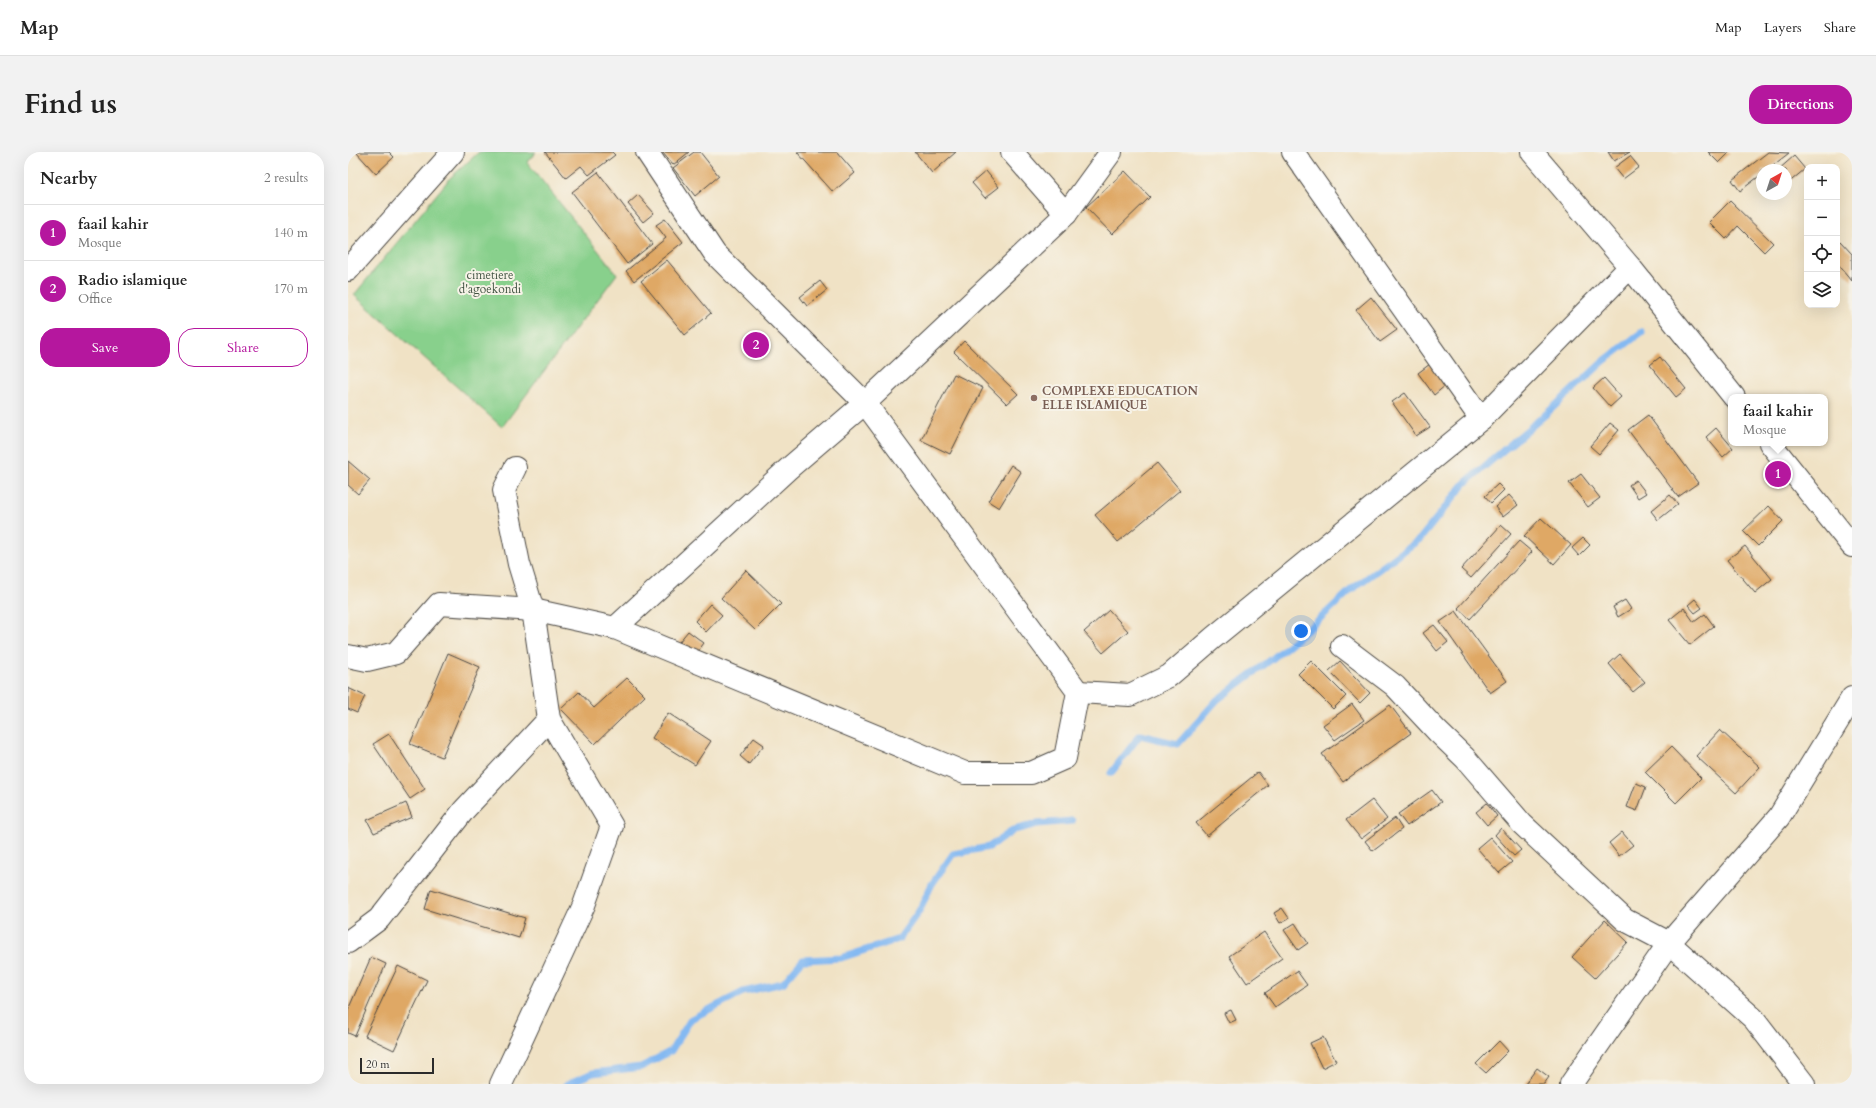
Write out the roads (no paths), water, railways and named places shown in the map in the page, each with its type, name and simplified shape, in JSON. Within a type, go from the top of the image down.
[{"type":"street","points":[[348,270],[453,152]]},
{"type":"street","points":[[348,656],[367,660],[396,653],[439,604],[533,610],[615,628],[965,773],[1031,773],[1065,758],[1078,692],[865,403],[715,254],[647,152]]},
{"type":"street","points":[[1012,152],[1066,214]]},
{"type":"street","points":[[615,628],[788,469],[865,403],[1066,214],[1111,152]]},
{"type":"street","points":[[1293,152],[1481,418]]},
{"type":"street","points":[[1532,152],[1630,267],[1732,394]]},
{"type":"street","points":[[1078,692],[1130,695],[1170,676],[1481,418],[1630,267]]},
{"type":"street","points":[[1772,446],[1852,546]]},
{"type":"street","points":[[501,1084],[584,905],[612,826],[549,718],[533,610],[519,564],[504,490],[515,468]]},
{"type":"street","points":[[1342,646],[1395,686],[1437,731],[1465,758],[1522,824],[1625,920],[1669,943],[1754,1019],[1804,1084]]},
{"type":"street","points":[[1571,1084],[1669,943],[1779,817],[1852,698]]},
{"type":"street","points":[[348,942],[379,919],[464,810],[549,718]]},
{"type":"waterway","points":[[1111,773],[1140,735],[1178,744],[1217,700],[1272,659],[1312,626],[1352,589],[1420,539],[1465,483],[1546,414],[1604,361],[1642,332]]},
{"type":"waterway","points":[[567,1084],[593,1073],[641,1067],[671,1051],[691,1019],[743,992],[783,983],[803,960],[841,958],[899,939],[919,911],[932,884],[953,854],[989,847],[1014,830],[1037,824],[1072,821]]},
{"type":"place","name":"Radio islamique","points":[[756,345]]},
{"type":"place","name":"COMPLEXE EDUCATION ELLE ISLAMIQUE","points":[[1034,398]]},
{"type":"place","name":"faail kahir","points":[[1778,474]]},
{"type":"park label","name":"cimetiere d'agoekondi","points":[[490,282]]}]
